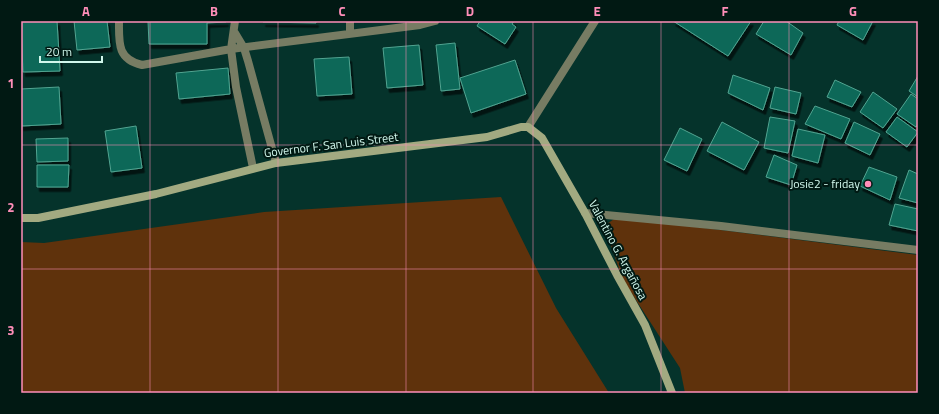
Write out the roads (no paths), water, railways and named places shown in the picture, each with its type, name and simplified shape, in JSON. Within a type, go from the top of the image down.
[{"type":"street","points":[[119,21],[118,44],[125,56],[133,63],[142,65],[231,49],[420,25],[435,21]]},
{"type":"street","points":[[235,21],[231,49],[236,87],[253,168]]},
{"type":"street","points":[[350,21],[350,33]]},
{"type":"street","points":[[528,127],[595,21]]},
{"type":"street","points":[[234,33],[244,48],[276,162]]},
{"type":"street","name":"Governor F. San Luis Street","points":[[21,218],[38,218],[156,194],[276,162],[487,137],[521,127],[528,127]]},
{"type":"street","name":"Valentino G. Argañosa","points":[[528,127],[536,131],[542,138],[585,213],[617,275],[645,324],[672,393]]},
{"type":"street","points":[[585,213],[721,226],[918,250]]},
{"type":"place","name":"Josie2 - friday","points":[[868,184]]}]
